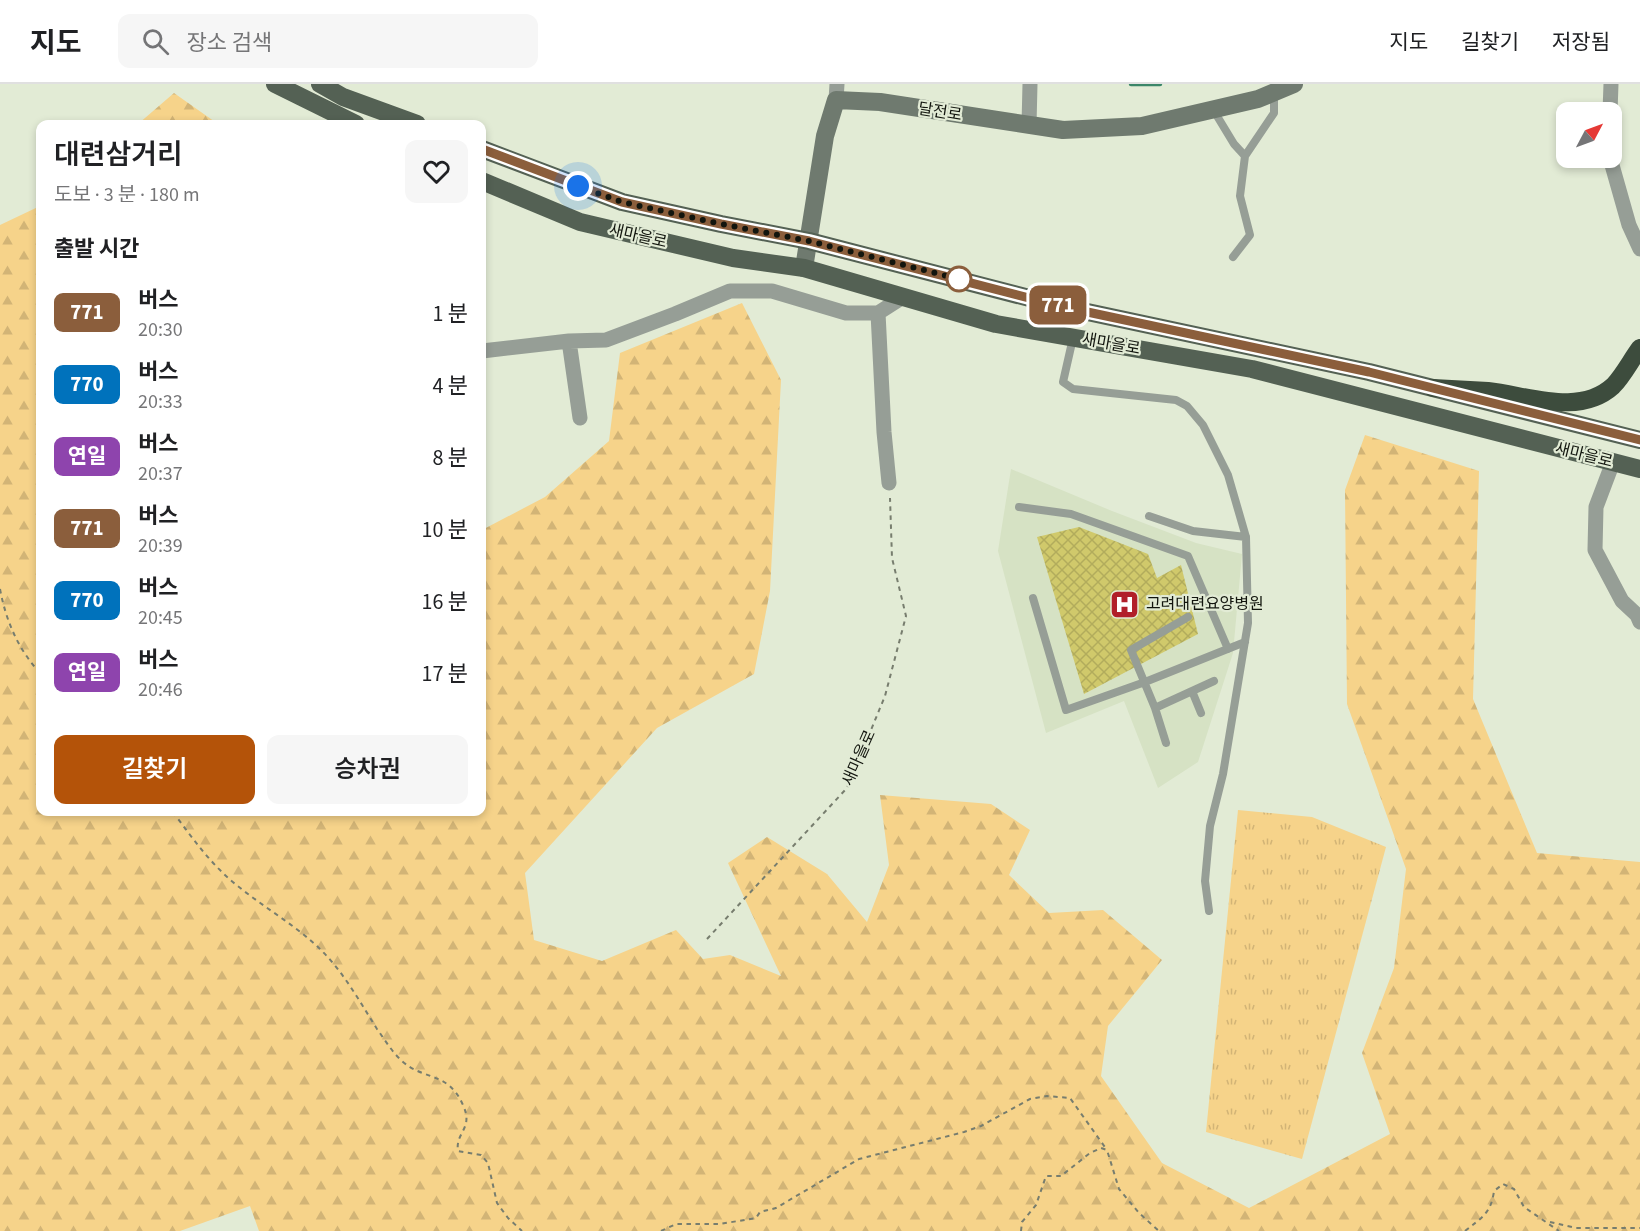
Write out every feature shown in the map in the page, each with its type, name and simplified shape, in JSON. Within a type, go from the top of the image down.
[{"type":"highway","points":[[1433,388],[1490,392],[1557,403],[1577,400],[1601,393],[1613,386],[1640,348]]},
{"type":"main road","points":[[275,84],[348,120]]},
{"type":"main road","points":[[320,84],[343,97],[406,120]]},
{"type":"main road","name":"새마을로","points":[[486,151],[622,202],[809,241],[1064,307],[1369,372],[1640,440]]},
{"type":"main road","name":"새마을로","points":[[486,183],[580,222],[733,258],[804,268],[996,324],[1252,369],[1640,469]]},
{"type":"street","points":[[1029,121],[1030,84]]},
{"type":"street","name":"달전로","points":[[804,268],[825,136],[836,92],[880,102],[1029,121],[1063,130],[1142,126],[1258,99],[1294,84]]},
{"type":"street","points":[[1610,102],[1611,84]]},
{"type":"street","points":[[1613,168],[1629,225],[1640,249]]},
{"type":"street","points":[[486,351],[569,341],[606,340],[730,291],[772,291],[846,313],[878,313],[903,297]]},
{"type":"street","points":[[878,313],[889,483]]},
{"type":"street","points":[[569,341],[580,418]]},
{"type":"street","points":[[1613,462],[1596,507],[1595,550],[1622,601],[1637,615],[1640,622]]},
{"type":"lane","points":[[1233,257],[1250,235],[1240,196],[1245,156],[1274,113],[1275,92]]},
{"type":"lane","points":[[1213,109],[1234,144],[1245,156]]},
{"type":"lane","points":[[1073,338],[1063,382],[1073,389],[1176,400],[1187,406],[1203,425],[1228,475],[1246,537],[1248,624],[1223,774],[1210,826],[1205,881],[1209,911]]},
{"type":"lane","points":[[1019,507],[1071,514],[1188,556],[1228,649]]},
{"type":"lane","points":[[1149,516],[1193,531],[1246,537]]},
{"type":"lane","points":[[1033,598],[1065,711],[1245,642]]},
{"type":"lane","points":[[1166,743],[1155,708],[1131,650],[1188,617]]},
{"type":"lane","points":[[1155,708],[1214,681]]},
{"type":"lane","points":[[1192,691],[1201,714]]},
{"type":"path","name":"새마을로","points":[[707,939],[847,788],[885,696],[906,616],[892,558],[889,483]]},
{"type":"path","points":[[0,589],[11,630],[36,668]]},
{"type":"path","points":[[176,816],[216,867],[322,951],[402,1061],[417,1071],[446,1082],[452,1088],[464,1106],[467,1116],[466,1127],[457,1143],[458,1152],[481,1155],[489,1163],[497,1203],[522,1231]]},
{"type":"path","points":[[661,1231],[676,1224],[720,1224],[756,1218],[760,1212],[776,1208],[859,1159],[964,1132],[993,1120],[1021,1103],[1040,1096],[1070,1098],[1107,1150],[1119,1189],[1139,1213],[1159,1231]]},
{"type":"path","points":[[1021,1231],[1022,1222],[1036,1205],[1046,1176],[1061,1176],[1090,1153],[1101,1148],[1107,1150]]},
{"type":"path","points":[[1465,1231],[1488,1213],[1493,1202],[1494,1191],[1503,1184],[1514,1188],[1524,1207],[1559,1231]]},
{"type":"path","points":[[1547,1221],[1576,1228],[1640,1228]]},
{"type":"shaded area","name":"고려대련요양병원","points":[[1011,469],[1196,543],[1242,554],[1233,653],[1198,762],[1158,788],[1124,701],[1046,733],[998,551]]},
{"type":"green space","points":[[174,93],[212,120],[143,120]]},
{"type":"green space","points":[[36,208],[36,816],[486,816],[486,528],[545,497],[609,441],[620,353],[742,303],[781,380],[770,591],[754,674],[657,728],[525,873],[534,940],[602,961],[676,930],[703,959],[730,955],[781,976],[728,863],[767,837],[827,874],[867,922],[889,865],[880,795],[991,804],[1030,830],[1009,875],[1049,913],[1103,910],[1162,960],[1108,1026],[1101,1076],[1162,1163],[1249,1208],[1390,1134],[1362,1053],[1394,968],[1406,869],[1347,704],[1345,490],[1365,435],[1479,471],[1473,699],[1537,853],[1640,862],[1640,1231],[259,1231],[250,1206],[180,1231],[0,1231],[0,225]]},
{"type":"green space","points":[[1238,810],[1312,817],[1386,847],[1302,1159],[1206,1132]]},
{"type":"building","points":[[1079,527],[1148,554],[1157,578],[1181,565],[1198,634],[1084,694],[1037,537]]},
{"type":"waterway","points":[[1131,84],[1160,84]]},
{"type":"bus line","name":"771","points":[[486,151],[622,202],[809,241],[1064,307],[1369,372],[1640,440]]},
{"type":"place","name":"고려대련요양병원","points":[[1125,604]]},
{"type":"route","points":[[578,186],[622,202],[809,241],[959,279]]}]
